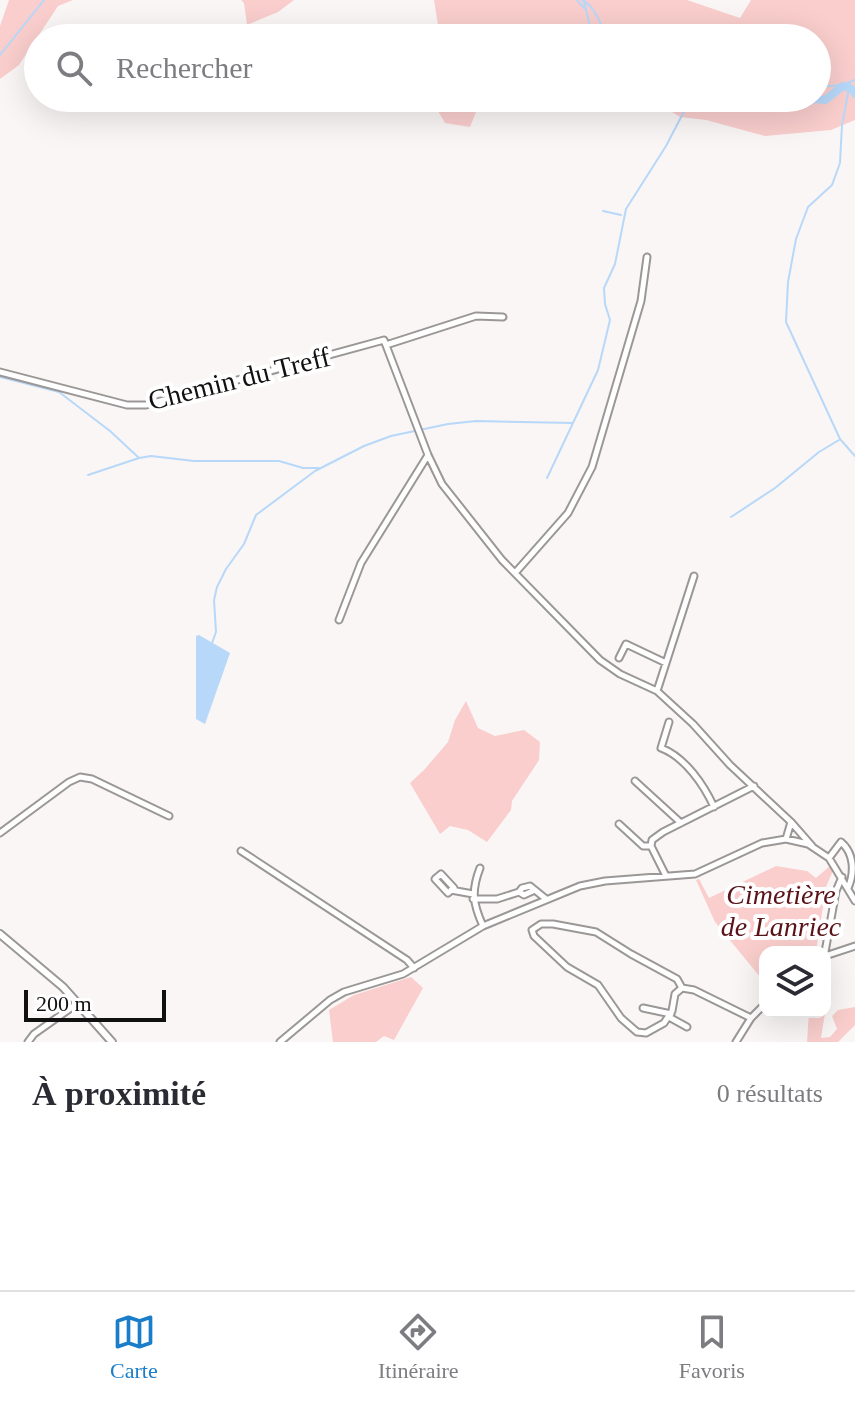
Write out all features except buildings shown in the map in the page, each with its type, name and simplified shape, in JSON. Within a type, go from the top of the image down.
[{"type":"main road","points":[[0,934],[79,1003],[112,1042]]},
{"type":"street","points":[[515,573],[568,513],[592,467],[641,301],[647,257]]},
{"type":"street","name":"Chemin du Treff","points":[[0,372],[127,405],[146,405],[476,316],[503,317]]},
{"type":"street","points":[[385,342],[428,455],[442,484],[459,508],[515,573],[600,660],[620,674],[657,691],[812,846],[829,858],[855,901]]},
{"type":"street","points":[[339,620],[361,563],[428,455]]},
{"type":"street","points":[[657,691],[694,576]]},
{"type":"street","points":[[619,658],[626,644],[666,663]]},
{"type":"street","points":[[669,722],[661,748],[669,751],[699,779],[714,807]]},
{"type":"street","points":[[0,833],[80,777],[92,779],[169,816]]},
{"type":"street","points":[[635,781],[681,823]]},
{"type":"street","points":[[651,846],[658,835],[754,786]]},
{"type":"street","points":[[786,839],[791,822]]},
{"type":"street","points":[[619,824],[643,846],[651,846]]},
{"type":"street","points":[[280,1042],[344,992],[403,974],[483,926],[547,899],[597,882],[695,874],[758,845],[786,839],[812,846]]},
{"type":"street","points":[[829,858],[841,842],[848,849],[855,871],[848,889]]},
{"type":"street","points":[[651,846],[666,876]]},
{"type":"street","points":[[241,851],[407,960],[414,968]]},
{"type":"street","points":[[480,868],[473,896],[483,926]]},
{"type":"street","points":[[826,946],[837,883],[842,877]]},
{"type":"street","points":[[451,890],[497,899],[535,890],[547,899]]},
{"type":"street","points":[[541,924],[553,924],[596,932],[677,979],[682,988],[673,997],[670,1016],[660,1027],[646,1033],[632,1028],[615,1011],[602,990],[587,977],[567,967],[534,936],[532,930],[541,924]]},
{"type":"street","points":[[831,952],[855,946]]},
{"type":"street","points":[[682,988],[694,990],[751,1018]]},
{"type":"street","points":[[28,1042],[34,1034],[79,1003]]},
{"type":"street","points":[[643,1008],[670,1016],[687,1027]]},
{"type":"street","points":[[736,1042],[759,1010]]},
{"type":"green space","points":[[9,0],[73,0],[58,6],[46,24],[24,24],[24,57],[0,79],[0,26]]},
{"type":"green space","points":[[241,0],[294,0],[278,12],[249,24],[247,24]]},
{"type":"green space","points":[[434,0],[687,0],[740,18],[751,0],[855,0],[855,120],[831,130],[765,136],[706,120],[680,117],[672,112],[831,112],[831,24],[438,24]]},
{"type":"green space","points":[[439,112],[476,112],[470,127],[445,123]]},
{"type":"green space","points":[[466,701],[478,728],[495,736],[524,730],[540,742],[539,760],[512,801],[511,810],[487,842],[468,830],[450,826],[440,834],[410,783],[448,742],[455,720]]},
{"type":"green space","name":"Cimetière de Lanriec","points":[[831,865],[834,868],[826,887],[817,946],[759,946],[759,976],[715,922],[696,880],[699,879],[709,898],[776,866],[807,871],[816,878]]},
{"type":"green space","points":[[411,977],[423,988],[394,1040],[384,1036],[376,1042],[333,1042],[329,1010],[354,995]]},
{"type":"green space","points":[[855,1007],[855,1025],[838,1042],[807,1042],[809,1018],[824,1018],[821,1038],[830,1037],[837,1029],[832,1016],[838,1010]]},
{"type":"water","points":[[196,636],[230,653],[205,724],[196,719]]},
{"type":"waterway","points":[[25,24],[44,0]]},
{"type":"waterway","points":[[577,0],[584,8]]},
{"type":"waterway","points":[[582,0],[594,11],[601,24]]},
{"type":"waterway","points":[[584,1],[589,24]]},
{"type":"waterway","points":[[0,55],[24,25]]},
{"type":"waterway","points":[[831,86],[855,80]]},
{"type":"waterway","points":[[850,83],[842,125],[840,163],[832,185],[808,207],[796,239],[788,282],[786,322],[840,439],[855,456]]},
{"type":"waterway","points":[[831,95],[843,86],[852,89],[855,94]]},
{"type":"waterway","points":[[547,478],[598,370],[610,320],[604,288],[615,264],[626,209],[684,112]]},
{"type":"waterway","points":[[603,211],[621,215]]},
{"type":"waterway","points":[[0,377],[59,392],[138,457]]},
{"type":"waterway","points":[[212,643],[216,632],[214,600],[217,587],[244,544],[256,515],[315,471],[391,436],[448,424],[476,421],[573,423]]},
{"type":"waterway","points":[[731,517],[839,440]]},
{"type":"waterway","points":[[88,475],[151,456],[194,461],[279,461],[303,468],[319,468]]}]
